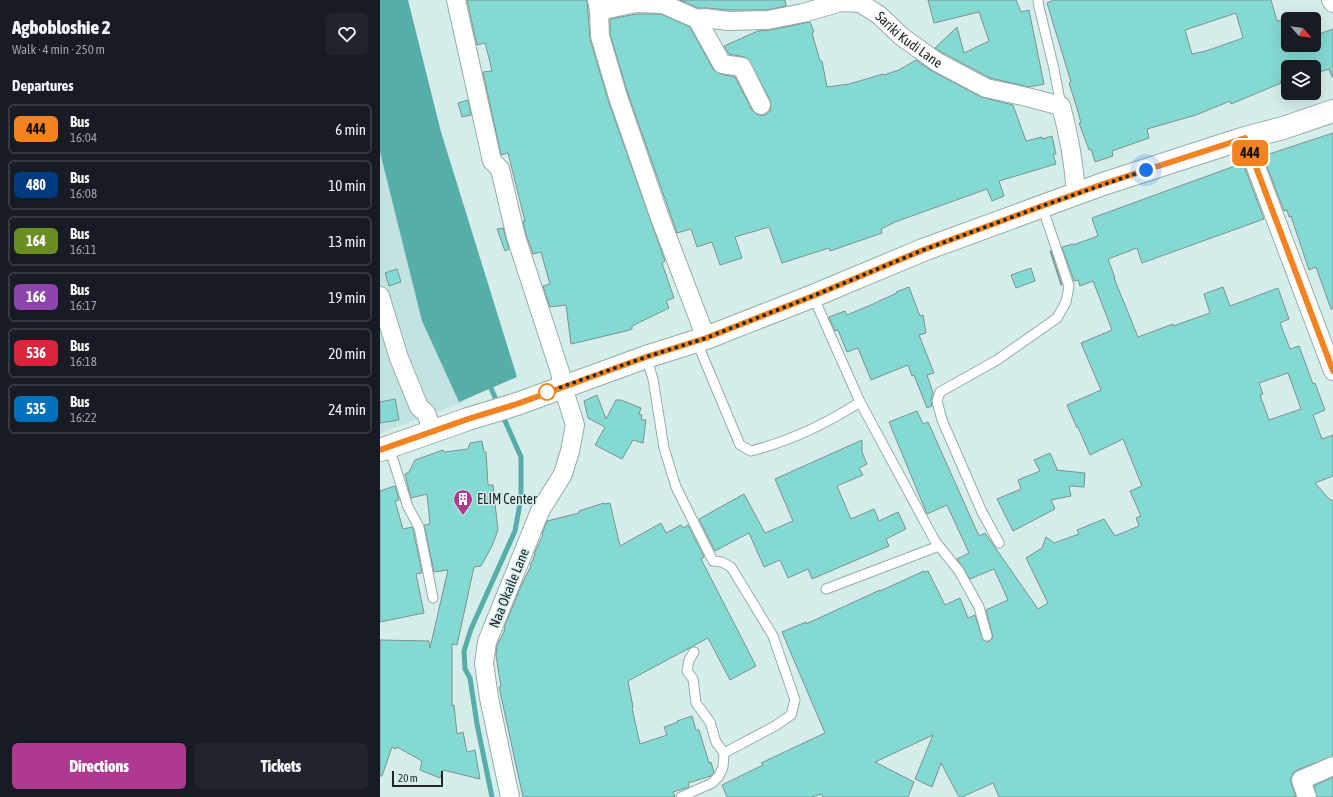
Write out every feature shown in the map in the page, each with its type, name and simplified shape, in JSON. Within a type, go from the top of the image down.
[{"type":"street","name":"Naa Okaile Lane","points":[[456,0],[492,161],[500,169],[516,237],[560,372],[575,425],[570,451],[563,474],[540,511],[486,642],[484,663],[489,698],[510,797]]},
{"type":"street","name":"Sariki Kudi Lane","points":[[598,5],[636,3],[663,4],[697,19],[705,18],[728,21],[768,20],[803,13],[841,2],[860,3],[878,15],[901,36],[937,62],[986,88],[1026,96],[1061,106]]},
{"type":"street","points":[[598,5],[600,36],[618,97],[701,339]]},
{"type":"street","points":[[697,19],[722,64],[742,67],[761,105]]},
{"type":"street","points":[[1061,106],[1069,134],[1075,171],[1076,194]]},
{"type":"street","points":[[383,448],[517,404],[646,357],[701,339],[813,296],[923,250],[1042,206],[1245,138],[1283,128],[1333,111]]},
{"type":"street","points":[[1245,138],[1333,371]]},
{"type":"street","points":[[380,296],[399,358],[419,407],[426,413],[433,432]]},
{"type":"street","points":[[1307,797],[1301,780],[1333,766]]},
{"type":"lane","points":[[1038,0],[1061,106]]},
{"type":"lane","points":[[999,543],[982,512],[942,420],[937,401],[940,392],[997,360],[1057,318],[1066,302],[1069,286],[1042,206]]},
{"type":"lane","points":[[813,296],[860,402],[935,541],[959,571],[979,607],[987,636]]},
{"type":"lane","points":[[701,339],[740,445],[752,451],[772,446],[812,429],[838,416],[860,402]]},
{"type":"lane","points":[[646,357],[653,379],[664,448],[676,487],[713,561],[722,562],[731,567],[772,636],[795,700],[791,715],[775,726],[724,753]]},
{"type":"lane","points":[[383,448],[408,507],[419,527],[433,598]]},
{"type":"lane","points":[[826,589],[939,546]]},
{"type":"lane","points":[[681,797],[712,783],[719,776],[723,767],[724,753],[716,742],[710,722],[696,703],[693,680],[687,671],[689,660],[694,652]]},
{"type":"shaded area","points":[[380,133],[468,400],[380,433]]},
{"type":"water","points":[[380,0],[408,0],[441,132],[517,377],[459,402],[422,321],[380,152]]},
{"type":"building","points":[[467,0],[587,0],[590,39],[608,100],[665,261],[662,263],[674,298],[666,301],[669,308],[632,326],[632,329],[571,344],[566,305],[550,307],[543,286],[550,284],[541,252],[533,254],[526,234],[523,221],[525,221],[508,153],[501,155],[483,72],[492,71],[485,43],[477,45]]},
{"type":"building","points":[[680,0],[785,0],[786,6],[767,10],[729,10],[699,8]]},
{"type":"building","points":[[928,0],[1016,0],[1021,12],[1029,10],[1044,84],[1029,87],[990,78],[935,48],[957,27],[964,53],[989,41],[979,12],[934,23]]},
{"type":"building","points":[[1054,0],[1271,0],[1277,21],[1281,20],[1281,52],[1321,52],[1321,33],[1333,29],[1333,77],[1329,69],[1321,72],[1321,60],[1281,60],[1281,83],[1231,104],[1230,101],[1196,115],[1147,129],[1149,138],[1112,151],[1113,156],[1095,162],[1091,149],[1089,150],[1079,123],[1081,123],[1069,83],[1071,82],[1047,3]],"holes":[[[1236,13],[1243,38],[1206,51],[1192,54],[1185,30]]]},
{"type":"building","points":[[637,14],[661,14],[690,27],[713,69],[720,74],[735,77],[752,110],[756,114],[765,115],[770,111],[770,100],[748,59],[729,54],[724,46],[758,31],[810,22],[814,32],[812,33],[820,61],[822,61],[827,87],[849,84],[883,74],[884,75],[899,70],[916,60],[932,71],[981,97],[1013,105],[1026,141],[1052,136],[1056,154],[1053,154],[1056,164],[999,181],[1004,196],[992,201],[987,189],[895,222],[881,229],[882,233],[830,251],[829,248],[782,263],[769,227],[735,237],[742,258],[720,265],[712,242],[697,247],[691,229],[677,233],[628,94],[610,34],[610,19]]},
{"type":"building","points":[[468,100],[471,115],[462,117],[458,103]]},
{"type":"building","points":[[1333,133],[1333,309],[1331,309],[1316,267],[1309,270],[1291,216],[1289,217],[1287,210],[1284,211],[1263,156]]},
{"type":"building","points":[[1243,163],[1264,219],[1142,263],[1137,248],[1108,259],[1114,278],[1138,337],[1173,324],[1173,326],[1210,313],[1204,294],[1223,287],[1230,306],[1278,288],[1289,319],[1280,323],[1290,349],[1299,346],[1313,384],[1315,383],[1325,410],[1313,415],[1322,439],[1333,435],[1333,476],[1315,483],[1329,499],[1333,501],[1333,756],[1293,773],[1291,783],[1296,797],[999,797],[993,783],[959,797],[941,763],[932,787],[915,779],[933,735],[875,762],[914,782],[908,797],[823,797],[821,794],[812,797],[727,797],[722,785],[763,765],[761,763],[825,733],[782,632],[806,622],[806,624],[880,590],[924,571],[928,571],[945,605],[960,598],[968,618],[975,615],[983,640],[988,642],[993,638],[986,610],[1008,600],[994,569],[970,579],[957,559],[969,553],[947,505],[927,514],[889,422],[917,411],[923,424],[928,422],[979,536],[985,533],[1038,609],[1048,603],[1026,558],[1042,548],[1046,537],[1054,543],[1079,534],[1077,530],[1104,519],[1115,536],[1139,526],[1136,518],[1141,516],[1130,491],[1142,486],[1123,439],[1090,455],[1067,405],[1101,390],[1081,343],[1112,330],[1093,281],[1080,286],[1078,280],[1074,281],[1062,247],[1073,245],[1098,236],[1092,218]],"holes":[[[1288,373],[1301,409],[1269,420],[1260,395],[1263,394],[1259,383]]]},
{"type":"building","points":[[503,228],[509,249],[505,251],[497,229]]},
{"type":"building","points":[[1051,251],[1062,285],[1061,285]]},
{"type":"building","points":[[1031,268],[1035,281],[1016,288],[1011,275]]},
{"type":"building","points":[[397,269],[401,282],[389,286],[385,273]]},
{"type":"building","points":[[909,287],[920,316],[923,315],[926,333],[919,335],[934,373],[927,375],[933,393],[931,400],[932,406],[927,408],[914,375],[912,376],[908,365],[871,380],[858,348],[847,352],[838,330],[835,331],[829,317],[845,311],[847,315]]},
{"type":"building","points":[[597,395],[606,419],[616,400],[621,400],[641,408],[639,414],[642,415],[641,420],[646,420],[643,443],[633,440],[622,459],[595,445],[605,427],[588,418],[584,401]]},
{"type":"building","points":[[395,399],[399,420],[380,423],[380,402]]},
{"type":"building","points":[[862,440],[862,452],[867,464],[859,468],[863,475],[837,486],[851,519],[874,509],[879,521],[898,512],[906,529],[886,539],[889,546],[812,579],[808,569],[788,578],[780,560],[764,567],[749,533],[715,551],[699,519],[744,494],[765,533],[793,521],[775,479]]},
{"type":"building","points":[[482,441],[484,452],[486,452],[488,485],[493,485],[498,530],[492,546],[481,566],[474,567],[457,645],[452,644],[452,706],[454,705],[457,734],[463,732],[467,752],[475,750],[480,779],[443,770],[440,778],[420,770],[422,761],[397,747],[396,749],[392,747],[382,776],[380,776],[380,640],[429,641],[430,648],[448,570],[434,572],[424,525],[430,524],[427,494],[411,498],[405,474],[409,472],[415,460],[443,450],[444,452],[468,449],[470,443]]},
{"type":"building","points":[[1050,453],[1057,469],[1056,470],[1085,473],[1084,487],[1069,486],[1071,496],[1051,500],[1055,509],[1013,531],[997,499],[1021,489],[1018,480],[1040,471],[1034,460]]},
{"type":"building","points":[[395,486],[399,500],[395,501],[403,529],[412,527],[413,529],[422,573],[416,574],[424,613],[380,622],[380,491]]},
{"type":"building","points":[[604,503],[610,503],[620,546],[661,523],[666,533],[681,525],[683,528],[688,525],[704,557],[701,559],[756,666],[730,680],[708,638],[628,681],[640,744],[667,735],[664,727],[692,716],[696,730],[699,730],[709,763],[711,762],[714,772],[711,776],[688,783],[689,787],[673,792],[675,797],[523,797],[499,687],[501,687],[496,655],[497,645],[504,632],[505,625],[531,566],[530,565],[543,535],[542,534],[547,521],[579,513],[579,511]]},
{"type":"building","points":[[1333,777],[1333,797],[1317,797],[1314,786]]},
{"type":"waterway","points":[[489,383],[498,405]]},
{"type":"waterway","points":[[492,797],[477,724],[470,678],[465,669],[464,651],[471,629],[515,531],[521,498],[521,457],[502,414]]},
{"type":"bus line","name":"444","points":[[380,450],[468,419],[517,404],[646,357],[706,338],[813,296],[923,250],[1103,184],[1245,138],[1333,371]]},
{"type":"place","name":"ELIM Center","points":[[463,516]]},
{"type":"route","points":[[547,392],[646,357],[706,338],[813,296],[923,250],[1103,184],[1146,170]]}]
